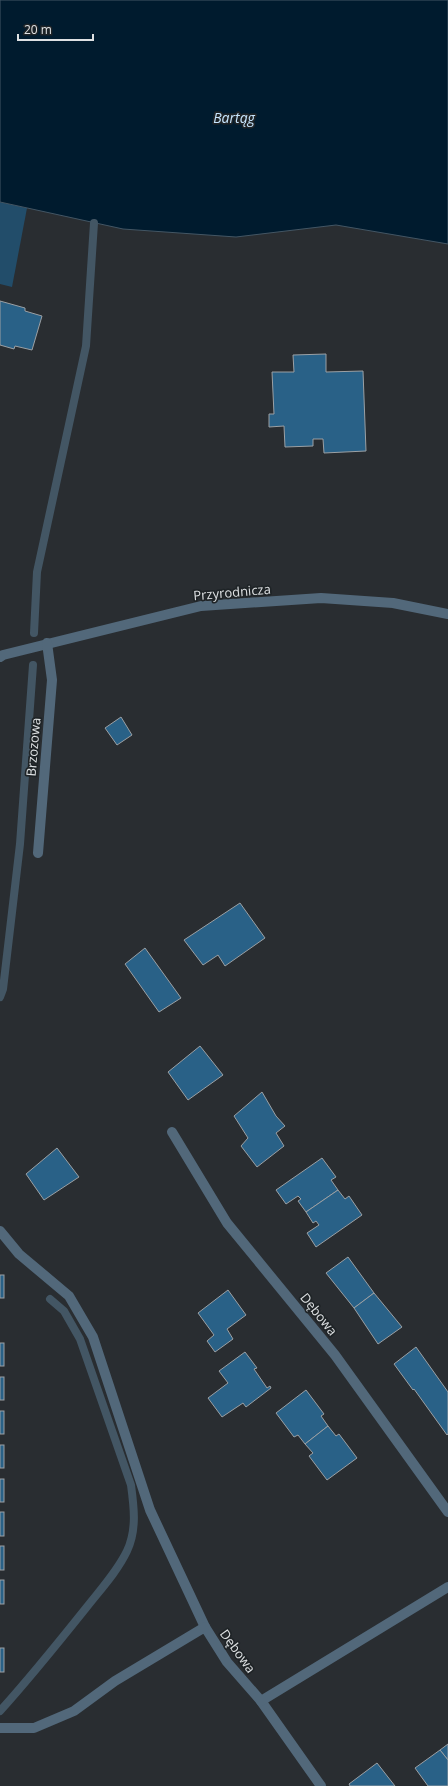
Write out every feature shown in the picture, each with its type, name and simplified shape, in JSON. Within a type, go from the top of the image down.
[{"type":"street","name":"Przyrodnicza","points":[[0,657],[48,643],[201,606],[320,598],[392,603],[448,614]]},
{"type":"street","name":"Brzozowa","points":[[38,853],[52,680],[48,643]]},
{"type":"street","name":"Dębowa","points":[[172,1132],[227,1223],[335,1355],[448,1512]]},
{"type":"street","points":[[0,1231],[19,1254],[69,1296],[93,1337],[150,1510],[205,1627]]},
{"type":"street","points":[[261,1701],[448,1587]]},
{"type":"street","name":"Dębowa","points":[[0,1728],[34,1728],[74,1711],[115,1681],[205,1627],[227,1662],[261,1701],[322,1786]]},
{"type":"shaded area","points":[[0,202],[27,208],[12,287],[0,284]]},
{"type":"water","name":"Bartąg","points":[[0,0],[448,0],[448,244],[336,225],[236,237],[123,229],[0,202]]},
{"type":"building","points":[[0,301],[25,308],[25,311],[42,316],[32,350],[15,346],[14,349],[0,345]]},
{"type":"building","points":[[326,354],[326,372],[363,371],[366,451],[324,453],[323,439],[313,439],[313,446],[285,447],[284,426],[269,427],[269,414],[274,414],[272,372],[294,372],[293,355]]},
{"type":"building","points":[[121,717],[132,735],[117,745],[105,728]]},
{"type":"building","points":[[240,903],[265,938],[225,966],[218,955],[203,965],[184,940]]},
{"type":"building","points":[[145,948],[181,998],[159,1012],[125,964]]},
{"type":"building","points":[[200,1046],[223,1075],[188,1100],[168,1072]]},
{"type":"building","points":[[262,1092],[276,1116],[285,1126],[276,1133],[284,1146],[257,1167],[241,1146],[248,1138],[234,1116]]},
{"type":"building","points":[[57,1148],[79,1177],[44,1200],[26,1174]]},
{"type":"building","points":[[322,1158],[336,1177],[331,1180],[338,1190],[306,1212],[298,1201],[301,1199],[298,1196],[286,1204],[276,1190]]},
{"type":"building","points":[[338,1190],[345,1199],[349,1196],[362,1215],[316,1247],[307,1233],[319,1225],[316,1221],[313,1223],[306,1212]]},
{"type":"building","points":[[348,1257],[374,1293],[354,1308],[326,1273]]},
{"type":"building","points":[[0,1275],[4,1275],[4,1298],[0,1298]]},
{"type":"building","points":[[228,1290],[246,1315],[227,1329],[233,1339],[215,1352],[207,1341],[214,1335],[198,1313]]},
{"type":"building","points":[[374,1293],[402,1327],[378,1344],[354,1308]]},
{"type":"building","points":[[0,1343],[4,1343],[4,1366],[0,1366]]},
{"type":"building","points":[[416,1347],[448,1392],[447,1435],[394,1364]]},
{"type":"building","points":[[245,1352],[257,1368],[254,1369],[267,1388],[270,1386],[271,1388],[246,1407],[243,1403],[222,1417],[208,1398],[228,1383],[219,1371]]},
{"type":"building","points":[[0,1377],[4,1377],[4,1400],[0,1400]]},
{"type":"building","points":[[306,1390],[324,1414],[321,1416],[328,1426],[305,1444],[298,1435],[294,1437],[276,1413]]},
{"type":"building","points":[[0,1411],[4,1411],[4,1434],[0,1434]]},
{"type":"building","points":[[328,1426],[336,1436],[339,1434],[357,1458],[327,1480],[309,1456],[313,1453],[305,1444]]},
{"type":"building","points":[[0,1445],[4,1445],[4,1468],[0,1468]]},
{"type":"building","points":[[0,1479],[4,1479],[4,1502],[0,1502]]},
{"type":"building","points":[[0,1512],[4,1512],[4,1536],[0,1536]]},
{"type":"building","points":[[0,1546],[4,1546],[4,1570],[0,1570]]},
{"type":"building","points":[[0,1580],[4,1580],[4,1604],[0,1604]]},
{"type":"building","points":[[0,1648],[4,1648],[4,1672],[0,1672]]},
{"type":"building","points":[[448,1744],[448,1760],[440,1750]]},
{"type":"building","points":[[440,1750],[448,1760],[448,1786],[428,1786],[415,1768]]},
{"type":"building","points":[[377,1763],[395,1786],[350,1786],[349,1784]]},
{"type":"waterway","points":[[34,633],[37,572],[86,346],[94,223]]},
{"type":"waterway","points":[[0,997],[3,989],[20,844],[33,665]]},
{"type":"waterway","points":[[0,1711],[44,1660],[113,1574],[127,1551],[133,1527],[134,1510],[131,1485],[80,1339],[64,1311],[50,1299]]}]
